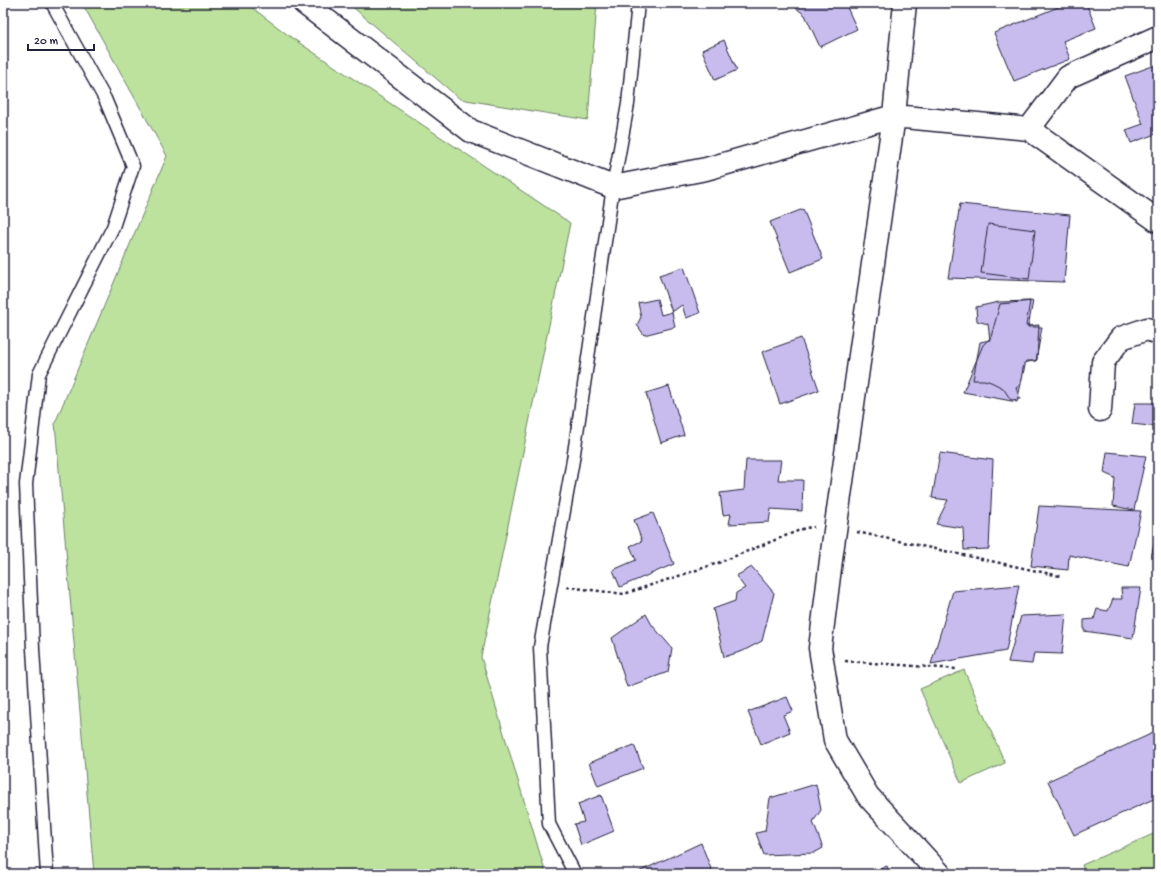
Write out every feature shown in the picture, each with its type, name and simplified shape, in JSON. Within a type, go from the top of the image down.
[{"type":"street","points":[[304,3],[471,131],[612,187],[706,169],[894,116],[1029,129],[1158,221]]},
{"type":"street","points":[[905,3],[894,116],[820,648],[835,740],[868,796],[940,874]]},
{"type":"street","points":[[1029,129],[1068,77],[1158,37]]},
{"type":"street","points":[[1100,410],[1103,362],[1121,338],[1147,329],[1158,333]]},
{"type":"lane","points":[[47,874],[34,657],[26,484],[39,374],[113,227],[133,166],[105,99],[52,3]]},
{"type":"lane","points":[[575,874],[549,824],[540,647],[573,460],[612,187],[628,104],[638,3]]},
{"type":"path","points":[[551,586],[624,594],[718,563],[805,528],[836,525],[1060,576]]},
{"type":"path","points":[[822,660],[956,669]]},
{"type":"green space","points":[[82,3],[246,3],[292,38],[570,223],[481,657],[546,874],[94,874],[55,423],[167,156]]},
{"type":"green space","points":[[348,3],[597,3],[588,120],[460,99]]},
{"type":"green space","points":[[964,670],[1005,763],[961,783],[920,689]]},
{"type":"green space","points":[[1158,832],[1158,874],[1085,874],[1082,865]]},
{"type":"building","points":[[794,3],[845,3],[857,29],[820,47],[805,15],[796,8]]},
{"type":"building","points":[[1068,3],[1086,3],[1096,28],[1063,41],[1070,59],[1014,81],[994,33]]},
{"type":"building","points":[[724,40],[737,70],[715,80],[702,50]]},
{"type":"building","points":[[1158,64],[1158,133],[1131,143],[1126,130],[1143,124],[1125,76]]},
{"type":"building","points":[[960,204],[1070,215],[1064,282],[948,278]]},
{"type":"building","points":[[803,209],[823,259],[790,272],[770,222]]},
{"type":"building","points":[[988,224],[1035,230],[1029,279],[981,273]]},
{"type":"building","points":[[684,267],[700,313],[686,318],[682,305],[672,312],[659,275]]},
{"type":"building","points":[[657,299],[661,315],[672,312],[675,327],[644,335],[637,325],[641,317],[638,303]]},
{"type":"building","points":[[1030,301],[1026,326],[1039,325],[1037,360],[1024,363],[1020,385],[1016,388],[1020,399],[1011,400],[1003,388],[984,380],[973,380],[980,342],[990,340],[988,324],[977,321],[976,307],[999,302]]},
{"type":"building","points":[[1033,301],[1028,327],[1042,327],[1036,361],[1026,361],[1017,402],[963,392],[983,345],[991,337],[1000,304]]},
{"type":"building","points":[[801,338],[819,390],[780,404],[762,352]]},
{"type":"building","points":[[669,386],[684,435],[661,443],[646,393]]},
{"type":"building","points":[[1135,403],[1158,403],[1158,427],[1132,424]]},
{"type":"building","points":[[1107,452],[1146,456],[1134,510],[1113,506],[1115,478],[1104,473]]},
{"type":"building","points":[[940,453],[993,460],[989,549],[964,550],[963,528],[936,524],[948,500],[932,498]]},
{"type":"building","points":[[746,460],[781,460],[778,480],[803,480],[802,511],[771,509],[769,522],[729,524],[731,514],[723,515],[720,493],[744,490]]},
{"type":"building","points":[[1039,506],[1141,511],[1129,567],[1069,555],[1068,570],[1031,566]]},
{"type":"building","points":[[653,513],[674,564],[620,587],[613,570],[636,560],[630,546],[642,541],[634,520]]},
{"type":"building","points":[[1157,532],[1158,533],[1158,560],[1151,557]]},
{"type":"building","points":[[752,567],[774,593],[762,641],[743,651],[724,657],[713,609],[735,601],[736,593],[745,588],[736,576]]},
{"type":"building","points":[[1019,585],[1006,651],[931,664],[953,591]]},
{"type":"building","points":[[1121,588],[1141,588],[1133,638],[1084,631],[1084,620],[1094,619],[1097,609],[1108,611],[1113,599],[1122,599]]},
{"type":"building","points":[[646,614],[652,625],[672,648],[668,672],[627,687],[612,638]]},
{"type":"building","points":[[1066,614],[1062,654],[1034,653],[1032,664],[1008,662],[1021,616]]},
{"type":"building","points":[[787,697],[793,711],[783,715],[790,732],[761,744],[748,712]]},
{"type":"building","points":[[1153,733],[1158,746],[1158,797],[1074,835],[1048,781]]},
{"type":"building","points":[[634,745],[643,768],[598,786],[589,763]]},
{"type":"building","points":[[816,784],[821,810],[813,822],[823,848],[814,853],[764,855],[756,833],[765,831],[770,798]]},
{"type":"building","points":[[601,795],[614,831],[581,845],[574,824],[584,822],[578,804]]},
{"type":"building","points":[[701,843],[713,874],[634,874]]},
{"type":"building","points":[[887,866],[890,874],[868,874]]}]
